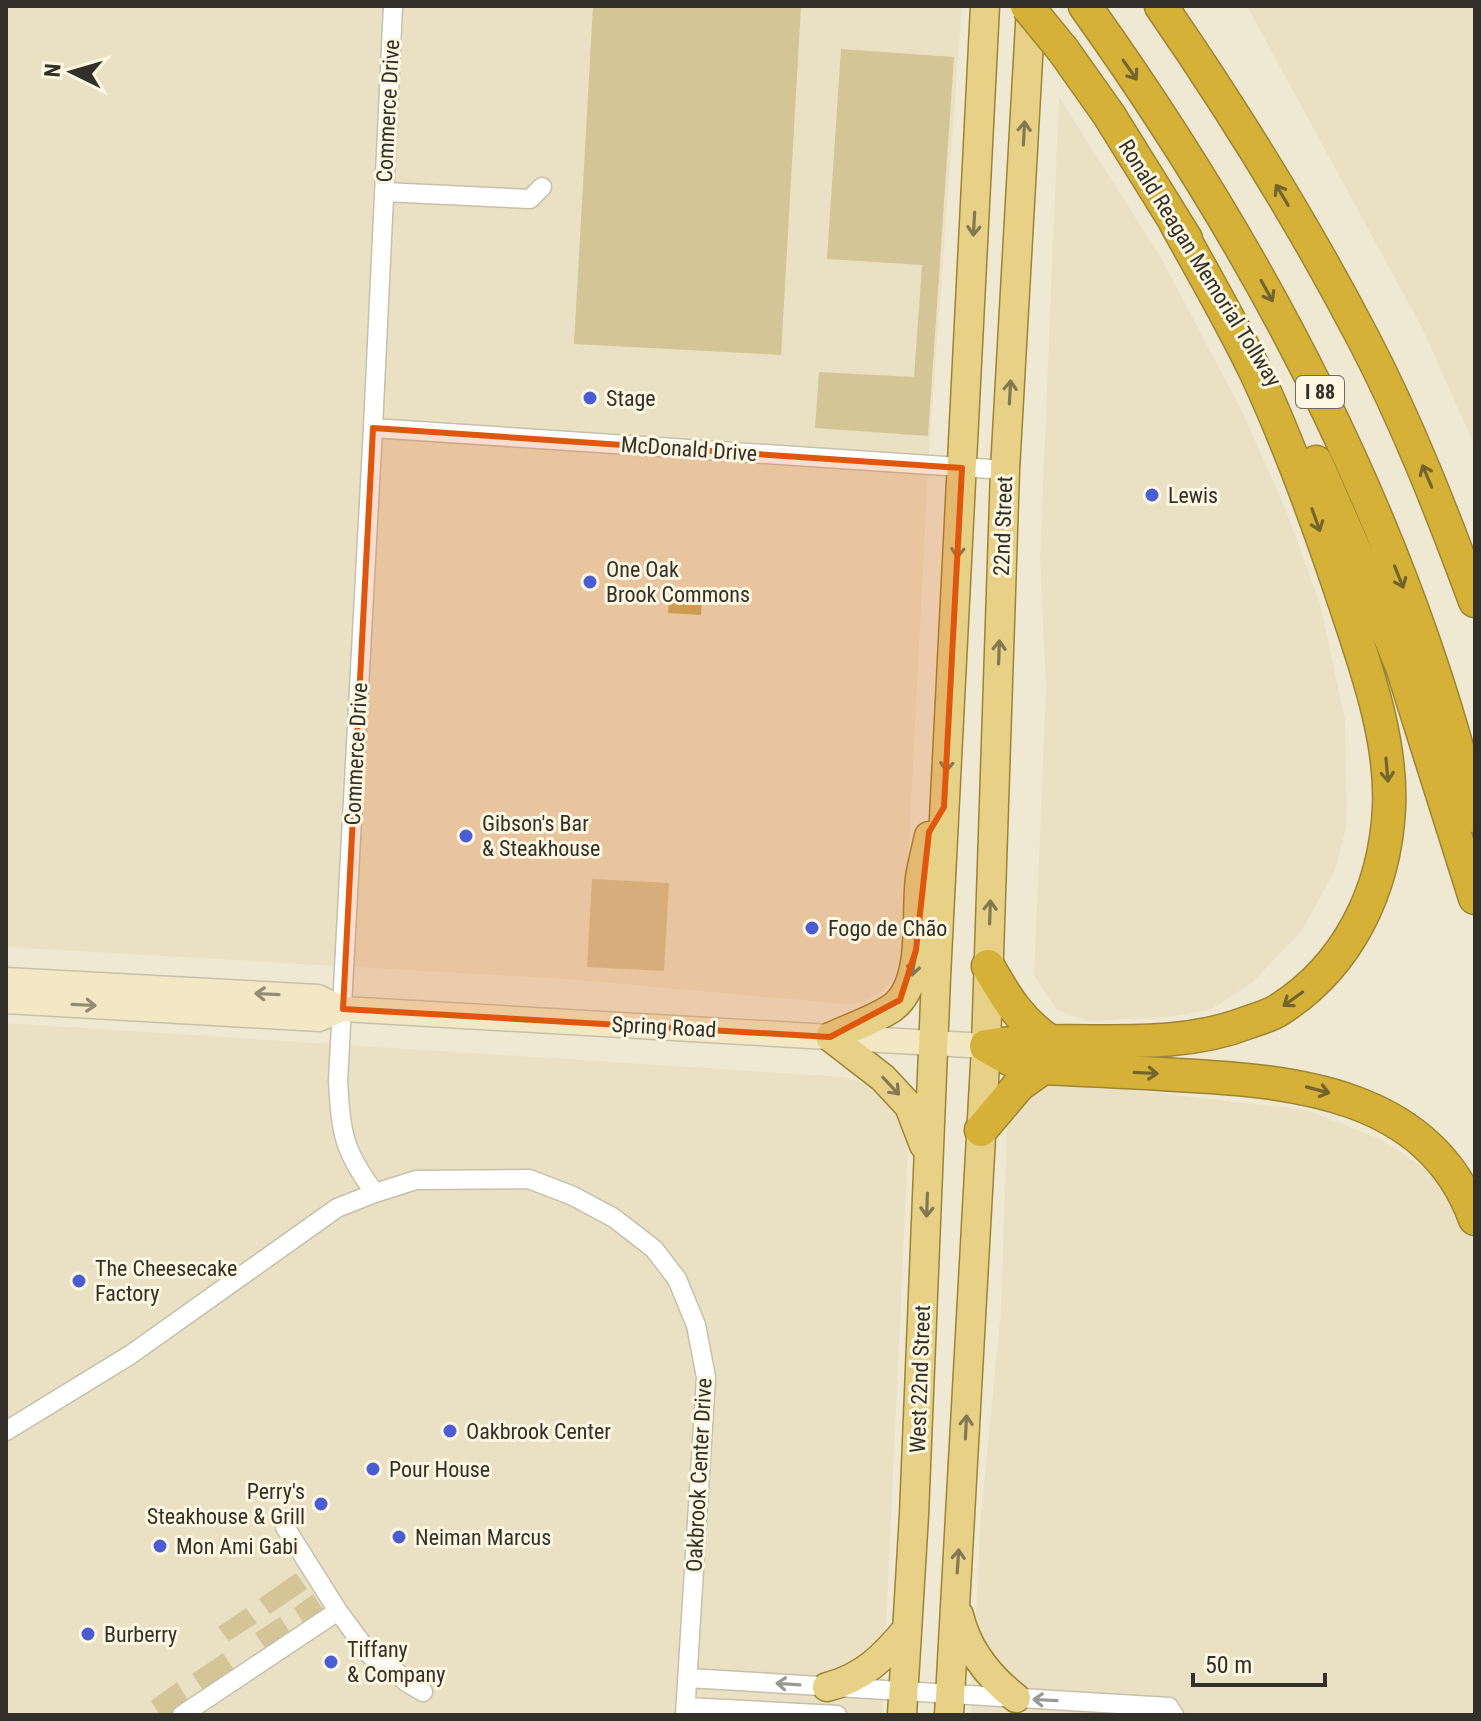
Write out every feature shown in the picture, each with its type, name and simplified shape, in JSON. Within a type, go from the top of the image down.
[{"type":"highway","name":"Ronald Reagan Memorial Tollway","points":[[1029,6],[1116,126],[1285,401],[1321,473],[1402,667],[1475,898]]},
{"type":"highway","name":"Ronald Reagan Memorial Tollway","points":[[1085,6],[1189,159],[1246,253],[1321,393],[1362,485],[1419,629],[1443,699],[1475,816]]},
{"type":"highway","points":[[1161,6],[1275,182],[1364,339],[1424,469],[1475,601]]},
{"type":"highway","points":[[986,1046],[1013,1061],[1046,1054],[1221,1033],[1275,1012],[1321,978],[1347,945],[1368,904],[1383,857],[1389,808],[1387,766],[1381,727],[1360,648],[1303,484],[1257,375],[1175,222]]},
{"type":"highway","points":[[988,966],[1046,1054]]},
{"type":"highway","points":[[981,1130],[1046,1054]]},
{"type":"highway","points":[[1046,1054],[1260,1080],[1338,1096],[1400,1124],[1430,1148],[1455,1180],[1475,1219]]},
{"type":"main road","name":"22nd Street","points":[[933,1043],[985,6]]},
{"type":"main road","name":"22nd Street","points":[[986,1046],[1005,470],[1029,6]]},
{"type":"main road","points":[[929,1157],[909,1106],[883,1078],[830,1037],[891,1008],[900,1000],[912,977],[920,879],[929,832],[944,807]]},
{"type":"main road","name":"West 22nd Street","points":[[903,1703],[933,1043]]},
{"type":"main road","points":[[950,1705],[986,1046]]},
{"type":"main road","points":[[956,1602],[964,1634],[974,1653],[987,1673],[1016,1698]]},
{"type":"main road","points":[[827,1687],[848,1682],[868,1670],[885,1656],[907,1629]]},
{"type":"street","name":"Commerce Drive","points":[[343,1009],[393,6]]},
{"type":"street","points":[[384,192],[530,199],[542,187]]},
{"type":"street","name":"McDonald Drive","points":[[373,428],[1005,470]]},
{"type":"street","name":"Spring Road","points":[[6,980],[318,997],[343,1009],[986,1046]]},
{"type":"street","name":"Spring Road","points":[[6,1001],[319,1019],[343,1009]]},
{"type":"street","points":[[343,1009],[338,1081],[340,1128],[353,1164],[375,1193]]},
{"type":"street","name":"Oakbrook Center Drive","points":[[6,1431],[130,1355],[337,1208],[416,1180],[529,1179],[573,1196],[614,1218],[654,1249],[677,1279],[696,1325],[706,1377],[686,1711],[837,1715]]},
{"type":"street","points":[[285,1527],[338,1611],[371,1656],[388,1663],[406,1682],[423,1692]]},
{"type":"street","points":[[182,1715],[338,1611]]},
{"type":"street","points":[[688,1678],[827,1687],[903,1703],[950,1705],[1016,1698],[1169,1707],[1174,1715]]},
{"type":"highlighted area","points":[[373,428],[962,468],[944,807],[929,832],[916,950],[900,1000],[830,1037],[343,1009]]},
{"type":"shaded area","points":[[6,6],[962,6],[929,450],[904,942],[899,970],[884,990],[863,1003],[845,1004],[567,979],[6,947]]},
{"type":"shaded area","points":[[593,6],[801,6],[781,355],[574,344]]},
{"type":"shaded area","points":[[1247,6],[1475,6],[1475,447],[1423,330]]},
{"type":"shaded area","points":[[841,49],[954,57],[928,436],[815,428],[819,372],[914,377],[922,265],[827,259]]},
{"type":"shaded area","points":[[1059,97],[1160,256],[1243,413],[1287,513],[1320,604],[1345,720],[1347,824],[1335,870],[1302,930],[1253,982],[1210,1010],[1167,1017],[1087,1021],[1056,1009],[1034,976],[1046,689],[1040,558]]},
{"type":"shaded area","points":[[669,597],[702,599],[701,615],[668,613]]},
{"type":"shaded area","points":[[592,879],[669,883],[664,971],[587,967]]},
{"type":"shaded area","name":"Oakbrook Center","points":[[6,1023],[845,1077],[871,1086],[902,1118],[908,1147],[882,1715],[6,1715]]},
{"type":"shaded area","points":[[1069,1083],[1307,1110],[1380,1139],[1443,1180],[1475,1242],[1475,1715],[971,1715],[981,1514],[1001,1310],[1007,1127],[1014,1110],[1029,1093],[1045,1086]]},
{"type":"shaded area","points":[[296,1573],[307,1589],[270,1614],[259,1599]]},
{"type":"shaded area","points":[[313,1594],[324,1611],[304,1624],[294,1608]]},
{"type":"shaded area","points":[[246,1608],[257,1623],[229,1641],[218,1627]]},
{"type":"shaded area","points":[[280,1617],[291,1634],[267,1651],[255,1633]]},
{"type":"shaded area","points":[[223,1653],[236,1673],[205,1693],[192,1674]]},
{"type":"shaded area","points":[[177,1682],[190,1704],[175,1715],[160,1715],[151,1701]]},
{"type":"place","name":"Stage","points":[[590,398]]},
{"type":"place","name":"Lewis","points":[[1152,495]]},
{"type":"place","name":"One Oak Brook Commons","points":[[590,582]]},
{"type":"place","name":"Gibson's Bar & Steakhouse","points":[[466,836]]},
{"type":"place","name":"Fogo de Chão","points":[[812,928]]},
{"type":"place","name":"The Cheesecake Factory","points":[[79,1281]]},
{"type":"place","name":"Oakbrook Center","points":[[450,1431]]},
{"type":"place","name":"Pour House","points":[[373,1469]]},
{"type":"place","name":"Perry's Steakhouse & Grill","points":[[321,1504]]},
{"type":"place","name":"Neiman Marcus","points":[[399,1537]]},
{"type":"place","name":"Mon Ami Gabi","points":[[160,1546]]},
{"type":"place","name":"Burberry","points":[[88,1634]]},
{"type":"place","name":"Tiffany & Company","points":[[331,1662]]}]
